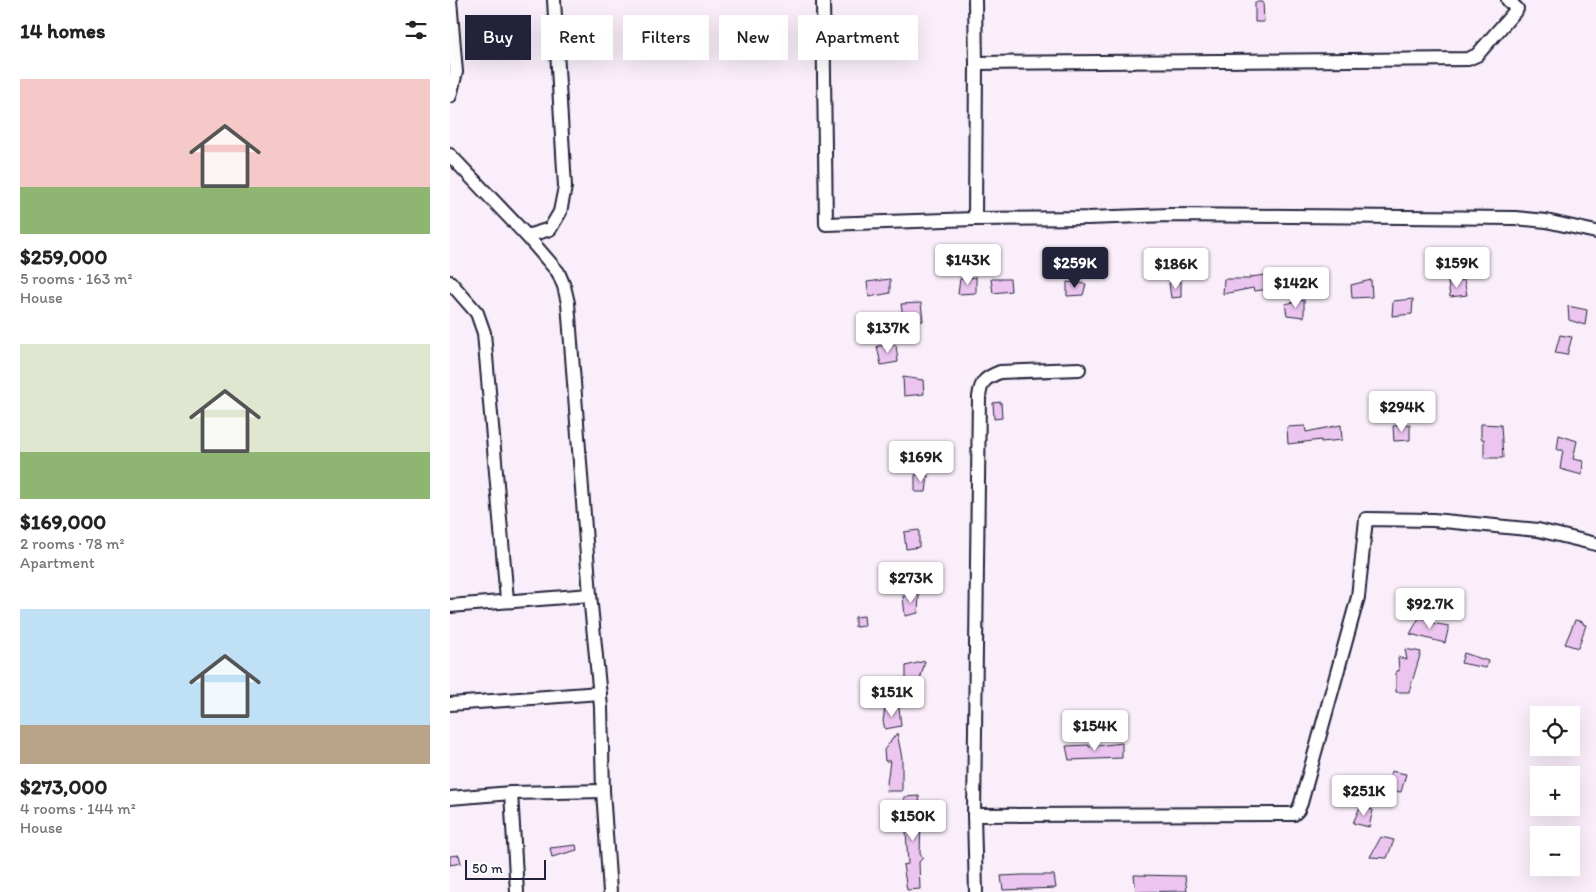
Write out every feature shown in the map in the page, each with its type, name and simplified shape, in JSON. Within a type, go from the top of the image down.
[{"type":"street","points":[[450,0],[456,72],[450,96]]},
{"type":"street","points":[[527,236],[550,229],[560,212],[565,188],[554,0]]},
{"type":"street","points":[[823,0],[826,224],[1169,215],[1516,218],[1546,221],[1596,232]]},
{"type":"street","points":[[975,0],[975,219]]},
{"type":"street","points":[[976,63],[1460,60],[1477,55],[1517,9],[1508,0]]},
{"type":"street","points":[[450,155],[527,236],[558,272],[568,303],[590,595],[600,693],[603,790],[610,892]]},
{"type":"street","points":[[450,282],[478,313],[484,333],[507,600]]},
{"type":"street","points":[[976,892],[974,814],[980,387],[988,377],[1000,372],[1079,369]]},
{"type":"street","points":[[974,814],[1294,814],[1301,803],[1358,597],[1366,518],[1433,520],[1538,530],[1596,544]]},
{"type":"street","points":[[450,606],[507,600],[590,595]]},
{"type":"street","points":[[450,704],[600,693]]},
{"type":"street","points":[[450,798],[511,793],[603,790]]},
{"type":"street","points":[[511,793],[517,892]]},
{"type":"building","points":[[1255,2],[1263,2],[1264,22],[1255,22]]},
{"type":"building","points":[[1266,275],[1270,289],[1254,291],[1253,288],[1223,294],[1224,279],[1250,279],[1250,277]]},
{"type":"building","points":[[976,277],[976,293],[958,294],[960,279]]},
{"type":"building","points":[[890,279],[890,293],[869,297],[867,282]]},
{"type":"building","points":[[991,279],[1010,279],[1011,291],[993,293]]},
{"type":"building","points":[[1371,280],[1372,297],[1352,298],[1351,285]]},
{"type":"building","points":[[1464,280],[1467,295],[1450,297],[1448,282]]},
{"type":"building","points":[[1181,281],[1181,297],[1171,298],[1169,283]]},
{"type":"building","points":[[1067,282],[1086,284],[1083,295],[1067,296]]},
{"type":"building","points":[[1413,299],[1412,314],[1392,316],[1393,301]]},
{"type":"building","points":[[1304,300],[1304,317],[1287,315],[1285,304]]},
{"type":"building","points":[[921,303],[923,321],[904,322],[901,304]]},
{"type":"building","points":[[1568,306],[1587,310],[1585,325],[1569,320]]},
{"type":"building","points":[[1560,335],[1572,337],[1567,355],[1555,353]]},
{"type":"building","points":[[896,345],[898,362],[881,365],[877,346]]},
{"type":"building","points":[[903,377],[923,380],[924,394],[904,396]]},
{"type":"building","points":[[1001,402],[1002,418],[994,419],[993,403]]},
{"type":"building","points":[[1410,424],[1410,440],[1394,441],[1393,426]]},
{"type":"building","points":[[1481,424],[1501,425],[1503,458],[1484,458],[1484,439],[1481,439]]},
{"type":"building","points":[[1341,425],[1342,440],[1321,442],[1321,440],[1288,444],[1287,427],[1305,426],[1306,432]]},
{"type":"building","points":[[1559,435],[1577,441],[1573,459],[1583,461],[1582,475],[1560,469],[1563,450],[1557,450]]},
{"type":"building","points":[[915,475],[928,475],[926,492],[915,492]]},
{"type":"building","points":[[919,530],[919,547],[906,549],[904,532]]},
{"type":"building","points":[[919,594],[918,613],[905,616],[903,596]]},
{"type":"building","points":[[864,616],[865,626],[855,627],[855,617]]},
{"type":"building","points":[[1419,618],[1433,619],[1431,623],[1449,626],[1445,643],[1410,634]]},
{"type":"building","points":[[1575,620],[1586,625],[1578,648],[1565,644]]},
{"type":"building","points":[[1405,649],[1421,652],[1409,692],[1396,692],[1396,671],[1399,671],[1398,657],[1407,660]]},
{"type":"building","points":[[1464,653],[1488,661],[1486,668],[1461,663]]},
{"type":"building","points":[[925,661],[919,684],[906,685],[906,666]]},
{"type":"building","points":[[899,707],[901,726],[885,729],[883,721],[885,708]]},
{"type":"building","points":[[897,733],[902,758],[902,791],[886,791],[890,761],[885,761],[884,750]]},
{"type":"building","points":[[1122,743],[1122,758],[1069,760],[1066,746],[1089,745],[1089,747]]},
{"type":"building","points":[[1391,771],[1406,774],[1401,792],[1387,790]]},
{"type":"building","points":[[919,796],[921,821],[920,854],[923,858],[919,862],[920,889],[907,890],[903,865],[908,864],[904,797]]},
{"type":"building","points":[[1360,807],[1373,810],[1369,827],[1353,823]]},
{"type":"building","points":[[1381,837],[1394,840],[1387,858],[1370,857]]},
{"type":"building","points":[[576,845],[577,850],[552,857],[550,848]]},
{"type":"building","points":[[459,855],[461,863],[450,865],[450,856]]},
{"type":"building","points":[[1054,875],[1056,888],[1003,890],[1001,876]]},
{"type":"building","points":[[1134,875],[1185,876],[1187,891],[1136,892]]}]
